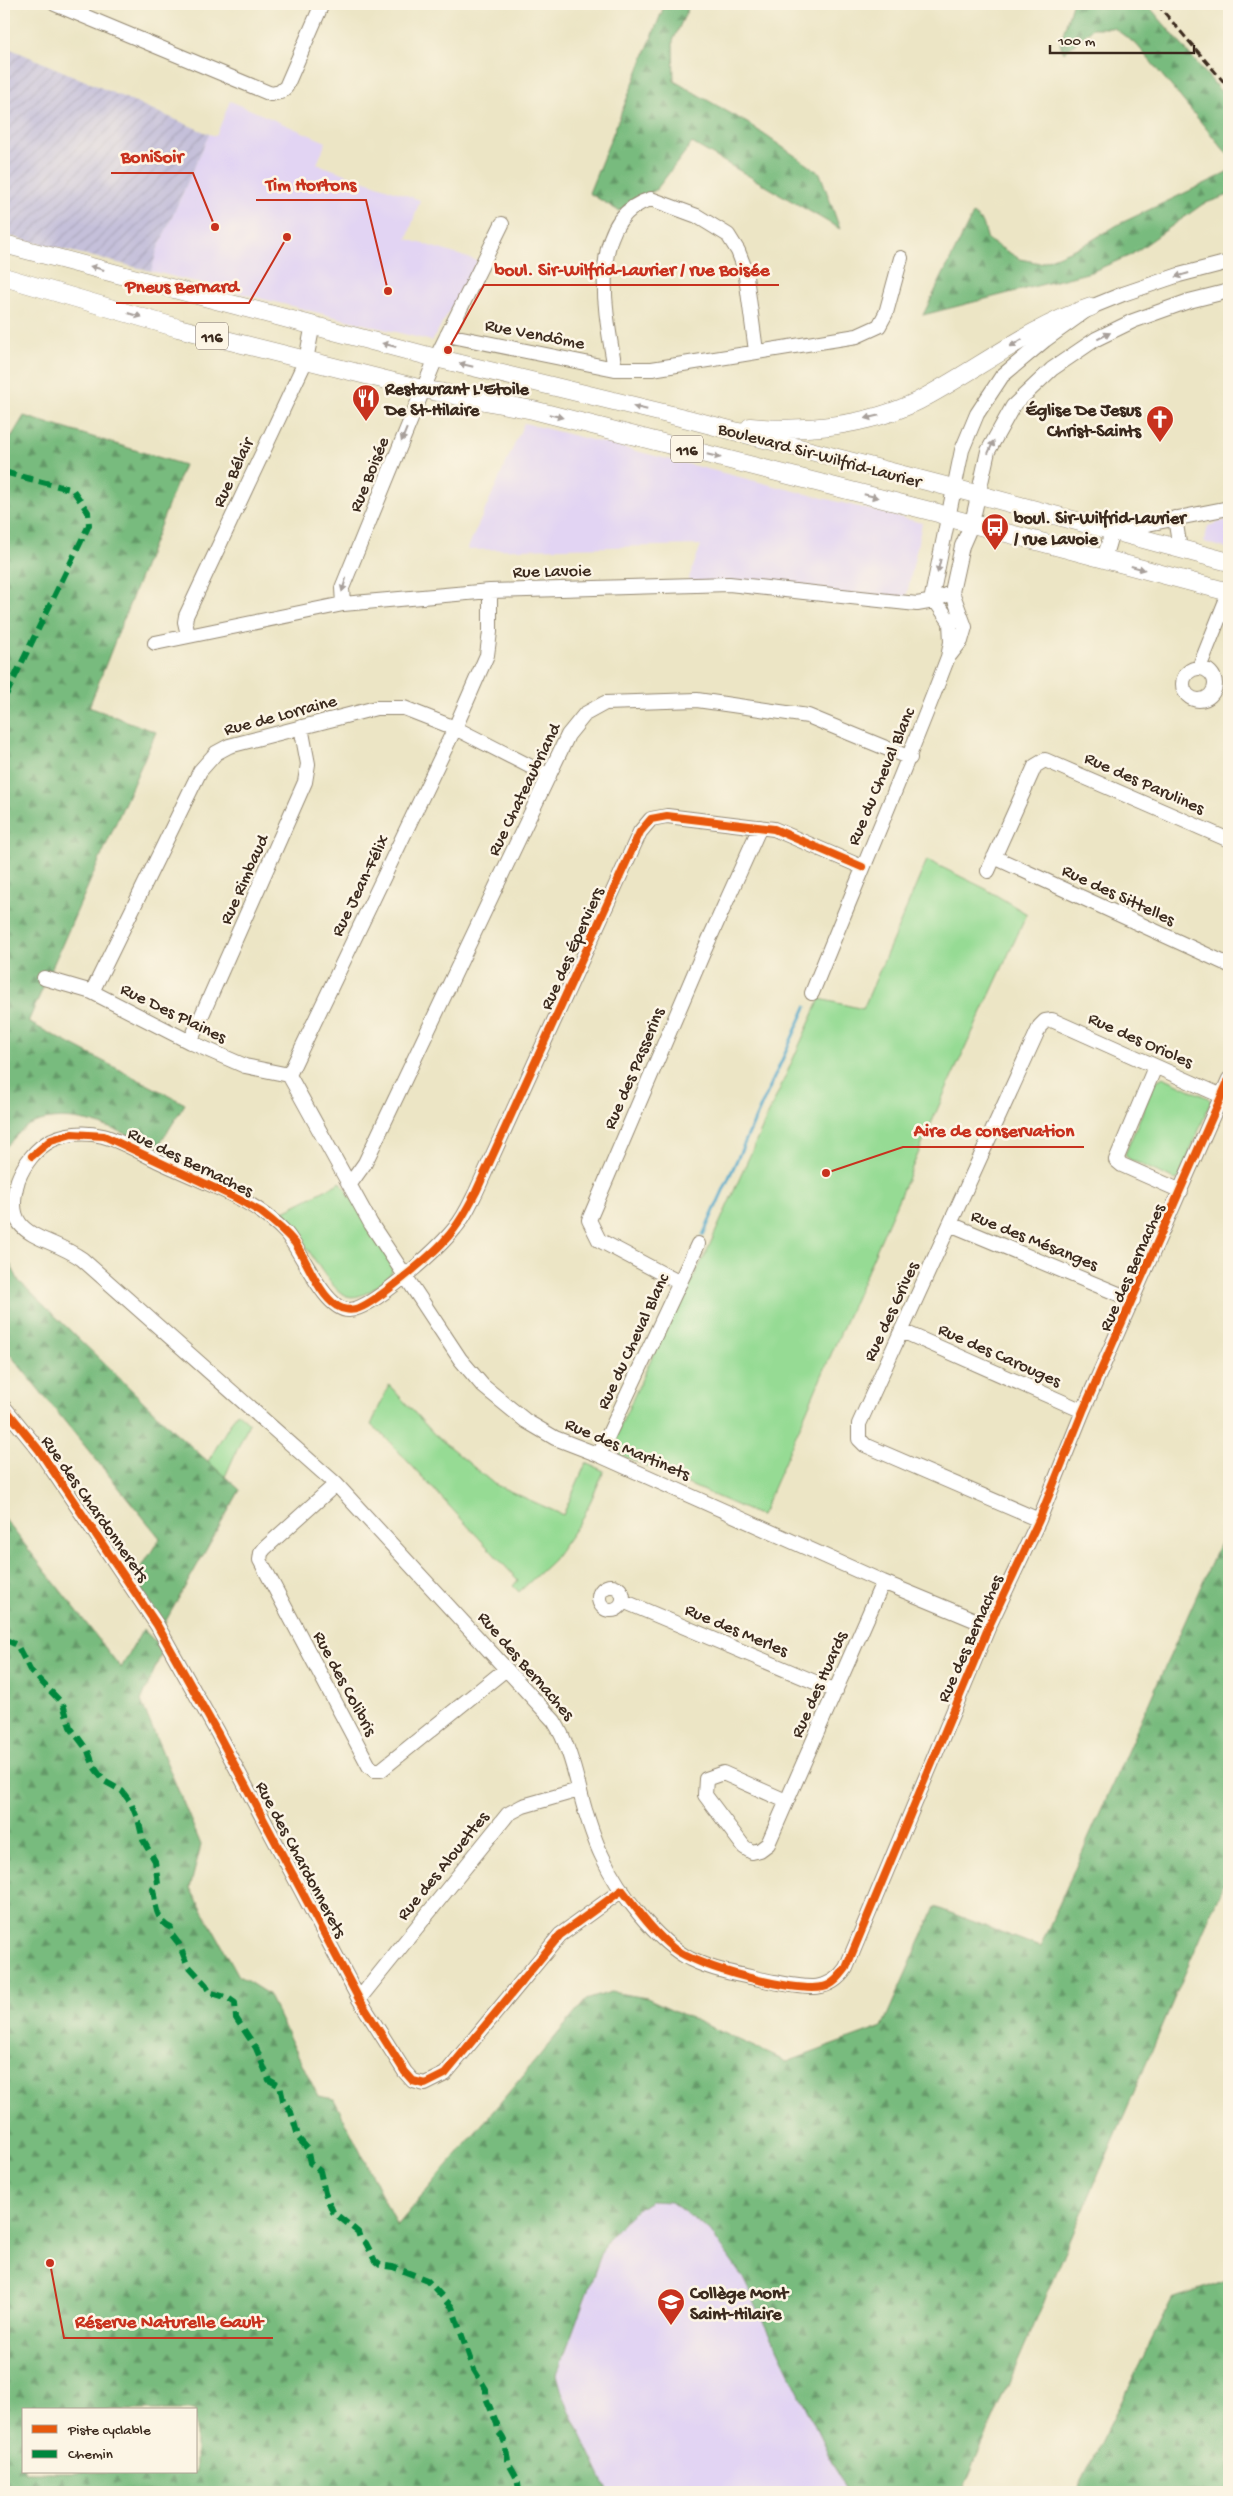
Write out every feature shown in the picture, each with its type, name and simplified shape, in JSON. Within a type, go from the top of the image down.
[{"type":"main road","name":"Boulevard Sir-Wilfrid-Laurier","points":[[4,244],[436,358],[688,419],[1229,562]]},
{"type":"main road","name":"Boulevard Sir-Wilfrid-Laurier","points":[[4,277],[178,328],[422,390],[533,410],[938,513],[950,518],[1229,592]]},
{"type":"main road","points":[[688,419],[785,429],[851,422],[886,413],[916,402],[1056,321],[1091,306]]},
{"type":"street","points":[[55,4],[265,93],[277,94],[288,84],[322,4]]},
{"type":"street","name":"Rue Vendôme","points":[[615,369],[606,315],[604,275],[609,245],[624,216],[644,202],[651,200],[698,216],[728,235],[738,251],[745,269],[756,351]]},
{"type":"street","name":"Rue Boisée","points":[[343,604],[342,588],[422,390],[502,224]]},
{"type":"street","name":"Rue Vendôme","points":[[448,335],[615,369],[652,369],[857,336],[879,326],[886,313],[901,258]]},
{"type":"street","points":[[934,601],[933,589],[950,518],[962,450],[977,414],[1002,376],[1045,340],[1091,306],[1170,278],[1229,262]]},
{"type":"street","points":[[952,592],[962,546],[972,523],[980,495],[988,451],[1013,406],[1052,369],[1096,340],[1133,321],[1189,301],[1229,291]]},
{"type":"street","name":"Rue Bélair","points":[[188,635],[185,622],[186,616],[306,360],[313,324]]},
{"type":"street","points":[[1104,559],[1112,531],[1229,508]]},
{"type":"street","points":[[1175,518],[1180,549]]},
{"type":"street","name":"Rue Lavoie","points":[[155,643],[343,604],[490,591],[730,584],[905,604],[934,601],[952,592]]},
{"type":"street","name":"Rue Jean-Félix","points":[[289,1075],[455,728],[487,655],[490,632],[490,591]]},
{"type":"street","name":"Rue du Cheval Blanc","points":[[948,657],[961,641],[965,627],[952,592]]},
{"type":"street","points":[[1199,668],[1229,592]]},
{"type":"street","name":"Rue du Cheval Blanc","points":[[812,993],[862,867],[910,758],[948,657],[951,642],[950,622],[934,601]]},
{"type":"street","name":"Rue Chateaubriand","points":[[350,1184],[365,1162],[568,735],[577,723],[594,707],[615,701],[698,700],[808,716],[910,758]]},
{"type":"street","name":"Rue de Lorraine","points":[[92,992],[200,771],[209,760],[229,746],[376,708],[391,707],[420,712],[549,776]]},
{"type":"street","name":"Rue Rimbaud","points":[[190,1042],[305,782],[308,764],[301,727]]},
{"type":"street","name":"Rue des Parulines","points":[[994,857],[1035,766],[1045,760],[1229,840]]},
{"type":"street","name":"Rue des Éperviers","points":[[405,1274],[444,1242],[457,1226],[476,1192],[644,826],[651,819],[667,816],[774,830],[862,867]]},
{"type":"street","name":"Rue des Passerins","points":[[680,1283],[599,1240],[589,1220],[703,953],[760,828]]},
{"type":"street","points":[[988,871],[994,857]]},
{"type":"street","name":"Rue des Sittelles","points":[[994,857],[1229,965]]},
{"type":"street","name":"Rue Des Plaines","points":[[44,978],[92,992],[190,1042],[246,1066],[289,1075]]},
{"type":"street","name":"Rue des Orioles","points":[[1045,1021],[1052,1020],[1222,1096]]},
{"type":"street","name":"Rue des Grives","points":[[1039,1520],[865,1445],[858,1439],[859,1424],[1000,1112],[1040,1026],[1045,1021]]},
{"type":"street","points":[[1155,1067],[1116,1160],[1122,1165],[1181,1191]]},
{"type":"street","points":[[289,1075],[350,1184]]},
{"type":"street","name":"Rue des Bernaches","points":[[405,1274],[378,1297],[358,1308],[346,1310],[337,1307],[329,1299],[295,1244],[278,1225],[262,1212],[104,1136],[72,1134],[42,1146],[32,1156],[20,1175],[11,1198],[13,1218],[20,1227],[41,1239],[70,1251],[82,1259],[336,1484],[554,1721],[568,1747],[579,1790],[600,1854],[622,1890],[663,1939],[674,1948],[708,1966],[806,1988],[825,1987],[833,1982],[846,1968],[989,1626],[1039,1520],[1083,1411],[1229,1079]]},
{"type":"street","name":"Rue des Martinets","points":[[350,1184],[371,1224],[460,1360],[483,1386],[526,1422],[555,1438],[599,1455],[883,1582],[989,1626]]},
{"type":"street","name":"Rue des Mésanges","points":[[950,1224],[1133,1300]]},
{"type":"street","name":"Rue du Cheval Blanc","points":[[599,1455],[698,1244]]},
{"type":"street","name":"Rue des Carouges","points":[[902,1331],[1083,1411]]},
{"type":"street","name":"Rue des Chardonnerets","points":[[4,1407],[39,1450],[158,1625],[218,1732],[359,1999],[392,2054],[413,2081],[425,2084],[435,2081],[445,2074],[560,1935],[622,1890]]},
{"type":"street","name":"Rue des Colibris","points":[[336,1484],[265,1548],[261,1553],[260,1560],[369,1766],[374,1770],[381,1770],[506,1669]]},
{"type":"street","name":"Rue des Huards","points":[[786,1801],[723,1773],[706,1779],[705,1795],[744,1847],[752,1852],[760,1850],[768,1844],[883,1582]]},
{"type":"street","name":"Rue des Merles","points":[[623,1601],[836,1691]]},
{"type":"street","name":"Rue des Alouettes","points":[[359,1999],[508,1814],[523,1806],[579,1790]]},
{"type":"shaded area","points":[[4,46],[209,134],[158,248],[151,271],[4,235]]},
{"type":"shaded area","points":[[230,101],[326,142],[317,164],[420,200],[407,239],[478,261],[432,341],[151,271],[158,248],[209,134],[216,136]]},
{"type":"shaded area","points":[[524,423],[922,523],[905,604],[686,586],[701,545],[467,550]]},
{"type":"shaded area","points":[[1229,519],[1229,549],[1204,542],[1208,526]]},
{"type":"shaded area","name":"Collège Mont Saint-Hilaire","points":[[650,2201],[671,2202],[710,2231],[743,2278],[847,2492],[608,2492],[563,2396],[557,2374],[606,2241],[630,2215]]},
{"type":"green space","points":[[665,4],[690,4],[673,41],[674,81],[749,124],[820,173],[840,229],[692,143],[656,190],[619,211],[589,193]]},
{"type":"green space","points":[[1072,4],[1147,4],[1229,101],[1229,156],[1137,45],[1114,28],[1093,28],[1064,53],[1060,44]]},
{"type":"green space","points":[[1229,169],[1229,195],[1203,204],[1131,255],[1091,272],[923,315],[973,214],[983,223],[988,240],[1020,259],[1040,263],[1084,245],[1119,224],[1227,173]]},
{"type":"green space","points":[[24,416],[184,465],[89,707],[156,732],[28,1022],[185,1104],[158,1147],[95,1123],[61,1118],[29,1125],[4,1149],[4,1072],[9,1061],[4,1052],[4,449]]},
{"type":"green space","points":[[927,860],[986,889],[1027,914],[944,1094],[761,1516],[619,1454],[616,1451],[614,1440],[673,1311],[707,1251],[820,999],[863,1009]]},
{"type":"green space","points":[[1163,1077],[1211,1101],[1179,1178],[1175,1180],[1129,1159],[1125,1154],[1155,1082]]},
{"type":"green space","points":[[341,1182],[393,1267],[388,1277],[382,1282],[367,1293],[353,1297],[339,1291],[331,1283],[297,1233],[280,1213]]},
{"type":"green space","points":[[4,1252],[19,1281],[174,1431],[240,1490],[164,1624],[134,1579],[160,1538],[4,1347]]},
{"type":"green space","points":[[389,1385],[434,1434],[494,1484],[563,1515],[586,1463],[604,1471],[583,1518],[553,1560],[519,1592],[513,1586],[518,1580],[386,1438],[371,1425]]},
{"type":"green space","points":[[237,1412],[249,1423],[161,1620],[189,1494]]},
{"type":"green space","points":[[4,1518],[121,1668],[143,1629],[163,1650],[141,1701],[201,1845],[190,1888],[239,1976],[268,1994],[318,2096],[334,2099],[397,2226],[586,2000],[611,1992],[647,1998],[787,2062],[882,2027],[935,1907],[1040,1947],[1229,1523],[1229,1871],[962,2492],[847,2492],[743,2278],[710,2231],[671,2202],[650,2201],[630,2215],[606,2241],[557,2374],[563,2396],[608,2492],[4,2492]]},
{"type":"green space","points":[[1229,2279],[1229,2492],[1076,2492],[1172,2299]]},
{"type":"waterway","points":[[703,1235],[806,1007]]},
{"type":"railway","points":[[1157,4],[1229,88]]},
{"type":"marked path","points":[[4,472],[73,490],[88,512],[89,525],[4,699]]},
{"type":"marked path","points":[[4,1639],[17,1645],[30,1670],[63,1704],[70,1727],[88,1751],[94,1767],[104,1781],[122,1791],[131,1803],[143,1840],[155,1861],[158,1884],[153,1889],[159,1917],[171,1928],[172,1935],[179,1944],[187,1964],[206,1985],[209,1992],[228,1998],[235,2003],[236,2018],[256,2048],[269,2080],[280,2086],[283,2100],[291,2112],[299,2139],[307,2148],[310,2163],[320,2171],[325,2193],[333,2212],[358,2232],[375,2261],[380,2265],[393,2267],[427,2280],[452,2307],[474,2370],[486,2389],[486,2398],[497,2424],[498,2432],[504,2440],[508,2461],[516,2478],[519,2492]]},
{"type":"cycle path","points":[[32,1156],[51,1140],[72,1134],[104,1136],[236,1198],[261,1212],[295,1243],[319,1286],[331,1301],[345,1309],[353,1310],[359,1308],[390,1288],[428,1256],[450,1235],[462,1217],[476,1192],[640,832],[651,819],[667,816],[774,829],[862,867]]},
{"type":"cycle path","points":[[4,1407],[39,1450],[157,1625],[217,1732],[359,1999],[405,2072],[413,2081],[425,2084],[445,2074],[560,1935],[622,1890],[659,1935],[673,1948],[702,1963],[746,1977],[790,1986],[809,1988],[827,1986],[839,1977],[846,1968],[989,1626],[1039,1520],[1083,1411],[1229,1079]]},
{"type":"place","name":"BoniSoir","points":[[215,227]]},
{"type":"place","name":"Pneus Bernard","points":[[287,237]]},
{"type":"place","name":"Tim Hortons","points":[[388,291]]},
{"type":"place","name":"boul. Sir-Wilfrid-Laurier / rue Boisée","points":[[448,350]]},
{"type":"place","name":"Restaurant L'Etoile De St-Hilaire","points":[[366,422]]},
{"type":"place","name":"Église De Jesus Christ-Saints","points":[[1160,443]]},
{"type":"place","name":"boul. Sir-Wilfrid-Laurier / rue Lavoie","points":[[995,551]]},
{"type":"place","name":"Aire de conservation","points":[[826,1173]]},
{"type":"place","name":"Réserve Naturelle Gault","points":[[50,2263]]},
{"type":"place","name":"Collège Mont Saint-Hilaire","points":[[671,2326]]}]
